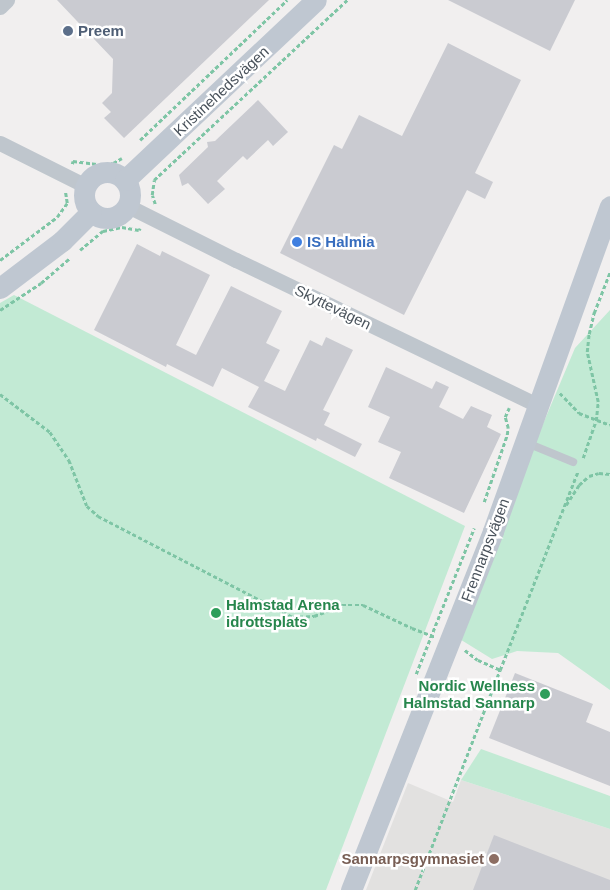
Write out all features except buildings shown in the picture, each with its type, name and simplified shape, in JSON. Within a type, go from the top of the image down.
[{"type":"street","points":[[0,7],[7,0]]},
{"type":"street","name":"Kristinehedsvägen","points":[[125,180],[316,0]]},
{"type":"street","points":[[0,143],[86,186]]},
{"type":"street","points":[[106,172],[118,174],[125,180],[137,211],[113,218],[99,218],[91,212],[84,197],[86,186],[94,176],[106,172]]},
{"type":"street","name":"Frennarpsvägen","points":[[351,890],[440,638],[493,531],[610,206]]},
{"type":"street","name":"Skyttevägen","points":[[137,211],[515,395],[543,396]]},
{"type":"street","points":[[0,288],[62,241],[91,212]]},
{"type":"lane","points":[[526,442],[573,462]]},
{"type":"path","points":[[139,141],[287,0]]},
{"type":"path","points":[[0,310],[40,283],[103,231],[122,228],[139,230],[137,211],[155,203],[152,195],[154,180],[347,0]]},
{"type":"path","points":[[0,260],[15,251],[63,210],[67,196],[65,191],[59,187],[67,176],[73,160],[105,165],[113,163],[125,154]]},
{"type":"path","points":[[414,890],[596,421],[598,402],[587,352],[594,313],[610,272]]},
{"type":"path","points":[[0,394],[50,432],[69,460],[87,506],[98,516],[293,616],[314,616],[342,605],[363,605],[440,638],[478,660],[500,670]]},
{"type":"path","points":[[481,510],[507,435],[508,428],[505,417],[515,395]]},
{"type":"path","points":[[543,396],[564,397],[572,408],[579,413],[610,425]]},
{"type":"path","points":[[564,507],[579,485],[589,476],[599,473],[610,474]]},
{"type":"path","points":[[416,674],[440,638],[478,520]]},
{"type":"shaded area","name":"Sannarpsgymnasiet","points":[[461,780],[610,829],[610,890],[366,890],[408,783],[453,802]]},
{"type":"green space","name":"Halmstad Arena idrottsplats","points":[[14,295],[465,526],[326,890],[0,890],[0,303]]},
{"type":"green space","points":[[610,310],[610,690],[558,653],[517,651],[492,659],[458,638],[524,469],[575,348]]},
{"type":"green space","points":[[481,749],[610,796],[610,829],[461,780]]},
{"type":"place","name":"Preem","points":[[68,31]]},
{"type":"place","name":"IS Halmia","points":[[297,242]]},
{"type":"place","name":"Halmstad Arena idrottsplats","points":[[216,613]]},
{"type":"place","name":"Nordic Wellness Halmstad Sannarp","points":[[545,694]]},
{"type":"place","name":"Sannarpsgymnasiet","points":[[494,859]]}]
